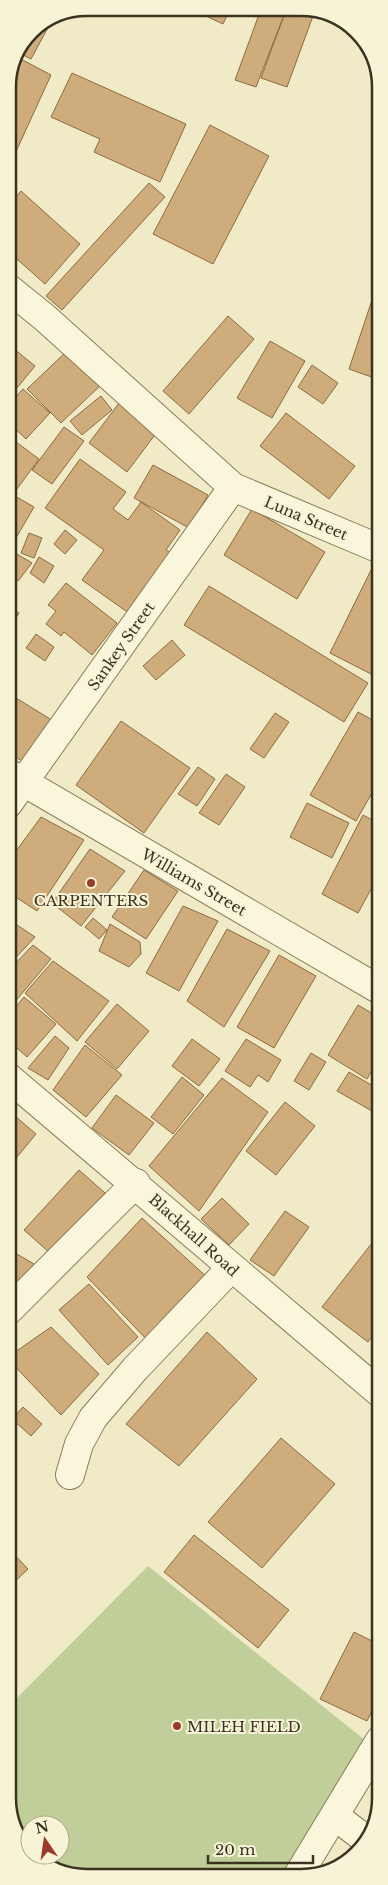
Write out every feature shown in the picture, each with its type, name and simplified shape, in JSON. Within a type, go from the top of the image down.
[{"type":"street","name":"Luna Street","points":[[16,294],[44,316],[232,487],[372,546]]},
{"type":"street","name":"Sankey Street","points":[[16,782],[232,487]]},
{"type":"street","name":"Williams Street","points":[[16,788],[372,986]]},
{"type":"street","name":"Blackhall Road","points":[[16,1084],[136,1183],[231,1268],[372,1385]]},
{"type":"street","points":[[16,1303],[136,1183]]},
{"type":"street","points":[[70,1475],[79,1444],[93,1418],[135,1369],[231,1268]]},
{"type":"street","points":[[302,1869],[372,1754]]},
{"type":"street","points":[[335,1816],[360,1835]]},
{"type":"green space","name":"MILEH FIELD","points":[[148,1566],[371,1745],[288,1869],[87,1869],[73,1867],[66,1865],[70,1865],[70,1815],[20,1815],[20,1819],[16,1798],[16,1699]]},
{"type":"building","points":[[206,16],[227,16],[223,24]]},
{"type":"building","points":[[258,16],[284,16],[256,87],[235,80]]},
{"type":"building","points":[[284,16],[312,18],[287,87],[261,78]]},
{"type":"building","points":[[47,29],[31,59],[24,56],[31,44]]},
{"type":"building","points":[[23,60],[51,75],[16,152],[16,83]]},
{"type":"building","points":[[72,73],[186,124],[160,182],[94,152],[100,139],[51,117]]},
{"type":"building","points":[[210,125],[269,156],[213,264],[153,234]]},
{"type":"building","points":[[149,183],[165,197],[62,310],[46,296]]},
{"type":"building","points":[[21,191],[80,244],[45,284],[16,258],[16,197]]},
{"type":"building","points":[[372,300],[372,377],[349,369]]},
{"type":"building","points":[[228,316],[254,339],[189,414],[163,391]]},
{"type":"building","points":[[270,341],[305,361],[272,418],[237,398]]},
{"type":"building","points":[[69,349],[103,383],[61,423],[27,389]]},
{"type":"building","points":[[16,351],[35,366],[16,389]]},
{"type":"building","points":[[312,365],[338,383],[323,404],[298,387]]},
{"type":"building","points":[[23,389],[50,413],[26,439],[16,430],[16,396]]},
{"type":"building","points":[[101,396],[112,410],[82,435],[70,421]]},
{"type":"building","points":[[119,403],[157,432],[127,472],[89,443]]},
{"type":"building","points":[[286,413],[355,466],[329,499],[260,446]]},
{"type":"building","points":[[64,427],[84,441],[52,484],[32,470]]},
{"type":"building","points":[[16,442],[39,459],[16,490]]},
{"type":"building","points":[[80,459],[126,492],[113,509],[128,520],[141,502],[180,530],[166,550],[175,556],[133,616],[82,580],[104,550],[45,508]]},
{"type":"building","points":[[153,465],[208,495],[189,528],[134,498]]},
{"type":"building","points":[[16,497],[34,507],[16,538]]},
{"type":"building","points":[[252,509],[325,552],[297,599],[224,555]]},
{"type":"building","points":[[65,530],[77,540],[65,554],[54,544]]},
{"type":"building","points":[[29,533],[42,538],[34,558],[21,553]]},
{"type":"building","points":[[17,554],[32,563],[18,581],[16,580]]},
{"type":"building","points":[[39,557],[54,566],[44,583],[30,573]]},
{"type":"building","points":[[372,568],[372,672],[371,674],[330,653]]},
{"type":"building","points":[[66,583],[117,623],[92,655],[64,632],[61,636],[46,624],[56,611],[48,605]]},
{"type":"building","points":[[209,586],[368,683],[344,722],[184,625]]},
{"type":"building","points":[[36,634],[54,647],[45,661],[26,648]]},
{"type":"building","points":[[172,640],[185,655],[156,680],[143,666]]},
{"type":"building","points":[[16,698],[55,722],[28,765],[16,757]]},
{"type":"building","points":[[358,712],[372,720],[372,793],[356,821],[310,795]]},
{"type":"building","points":[[275,713],[289,722],[264,758],[250,749]]},
{"type":"building","points":[[121,721],[190,768],[144,833],[76,785]]},
{"type":"building","points":[[198,767],[215,779],[197,806],[178,794]]},
{"type":"building","points":[[226,774],[245,787],[219,825],[199,813]]},
{"type":"building","points":[[307,803],[349,823],[332,858],[290,837]]},
{"type":"building","points":[[363,815],[372,820],[372,888],[358,913],[322,894]]},
{"type":"building","points":[[41,817],[84,840],[37,911],[16,897],[16,851]]},
{"type":"building","name":"CARPENTERS","points":[[90,849],[125,871],[81,926],[52,903]]},
{"type":"building","points":[[144,870],[178,891],[146,939],[112,917]]},
{"type":"building","points":[[183,906],[218,921],[179,991],[146,973]]},
{"type":"building","points":[[93,918],[107,930],[99,939],[85,927]]},
{"type":"building","points":[[16,924],[35,937],[16,957]]},
{"type":"building","points":[[110,924],[140,942],[141,954],[129,967],[99,951]]},
{"type":"building","points":[[227,929],[270,951],[224,1027],[187,1001]]},
{"type":"building","points":[[33,945],[51,959],[16,1001],[16,963]]},
{"type":"building","points":[[279,955],[316,976],[274,1048],[237,1027]]},
{"type":"building","points":[[53,961],[109,1001],[77,1041],[25,993]]},
{"type":"building","points":[[24,997],[56,1024],[27,1057],[16,1047],[16,1006]]},
{"type":"building","points":[[117,1004],[149,1031],[117,1069],[85,1042]]},
{"type":"building","points":[[358,1005],[372,1013],[372,1071],[367,1079],[328,1055]]},
{"type":"building","points":[[55,1036],[69,1048],[48,1080],[28,1068]]},
{"type":"building","points":[[192,1039],[220,1059],[199,1086],[172,1066]]},
{"type":"building","points":[[246,1039],[281,1060],[268,1082],[258,1075],[250,1087],[225,1071]]},
{"type":"building","points":[[85,1045],[122,1075],[86,1117],[53,1090]]},
{"type":"building","points":[[311,1053],[326,1062],[309,1090],[294,1081]]},
{"type":"building","points":[[349,1072],[372,1085],[372,1111],[337,1091]]},
{"type":"building","points":[[182,1077],[204,1095],[173,1134],[151,1117]]},
{"type":"building","points":[[222,1078],[268,1112],[199,1211],[149,1166]]},
{"type":"building","points":[[116,1095],[154,1123],[129,1155],[92,1128]]},
{"type":"building","points":[[285,1102],[315,1126],[276,1175],[246,1151]]},
{"type":"building","points":[[16,1117],[36,1134],[16,1158]]},
{"type":"building","points":[[79,1170],[105,1193],[50,1253],[24,1230]]},
{"type":"building","points":[[222,1198],[249,1224],[229,1245],[201,1219]]},
{"type":"building","points":[[285,1211],[309,1227],[274,1276],[250,1260]]},
{"type":"building","points":[[142,1218],[209,1279],[150,1343],[87,1277]]},
{"type":"building","points":[[372,1243],[372,1337],[368,1342],[322,1307]]},
{"type":"building","points":[[16,1254],[34,1264],[16,1295]]},
{"type":"building","points":[[89,1284],[138,1337],[108,1365],[59,1310]]},
{"type":"building","points":[[51,1327],[99,1374],[61,1415],[16,1367],[16,1351]]},
{"type":"building","points":[[207,1332],[257,1379],[179,1466],[126,1424]]},
{"type":"building","points":[[23,1407],[42,1424],[31,1436],[16,1423],[16,1415]]},
{"type":"building","points":[[281,1438],[335,1484],[262,1568],[208,1522]]},
{"type":"building","points":[[194,1535],[289,1610],[258,1648],[164,1572]]},
{"type":"building","points":[[16,1556],[28,1569],[16,1580]]},
{"type":"building","points":[[354,1632],[372,1641],[372,1711],[367,1721],[320,1699]]},
{"type":"place","name":"CARPENTERS","points":[[91,883]]},
{"type":"place","name":"MILEH FIELD","points":[[177,1726]]}]
